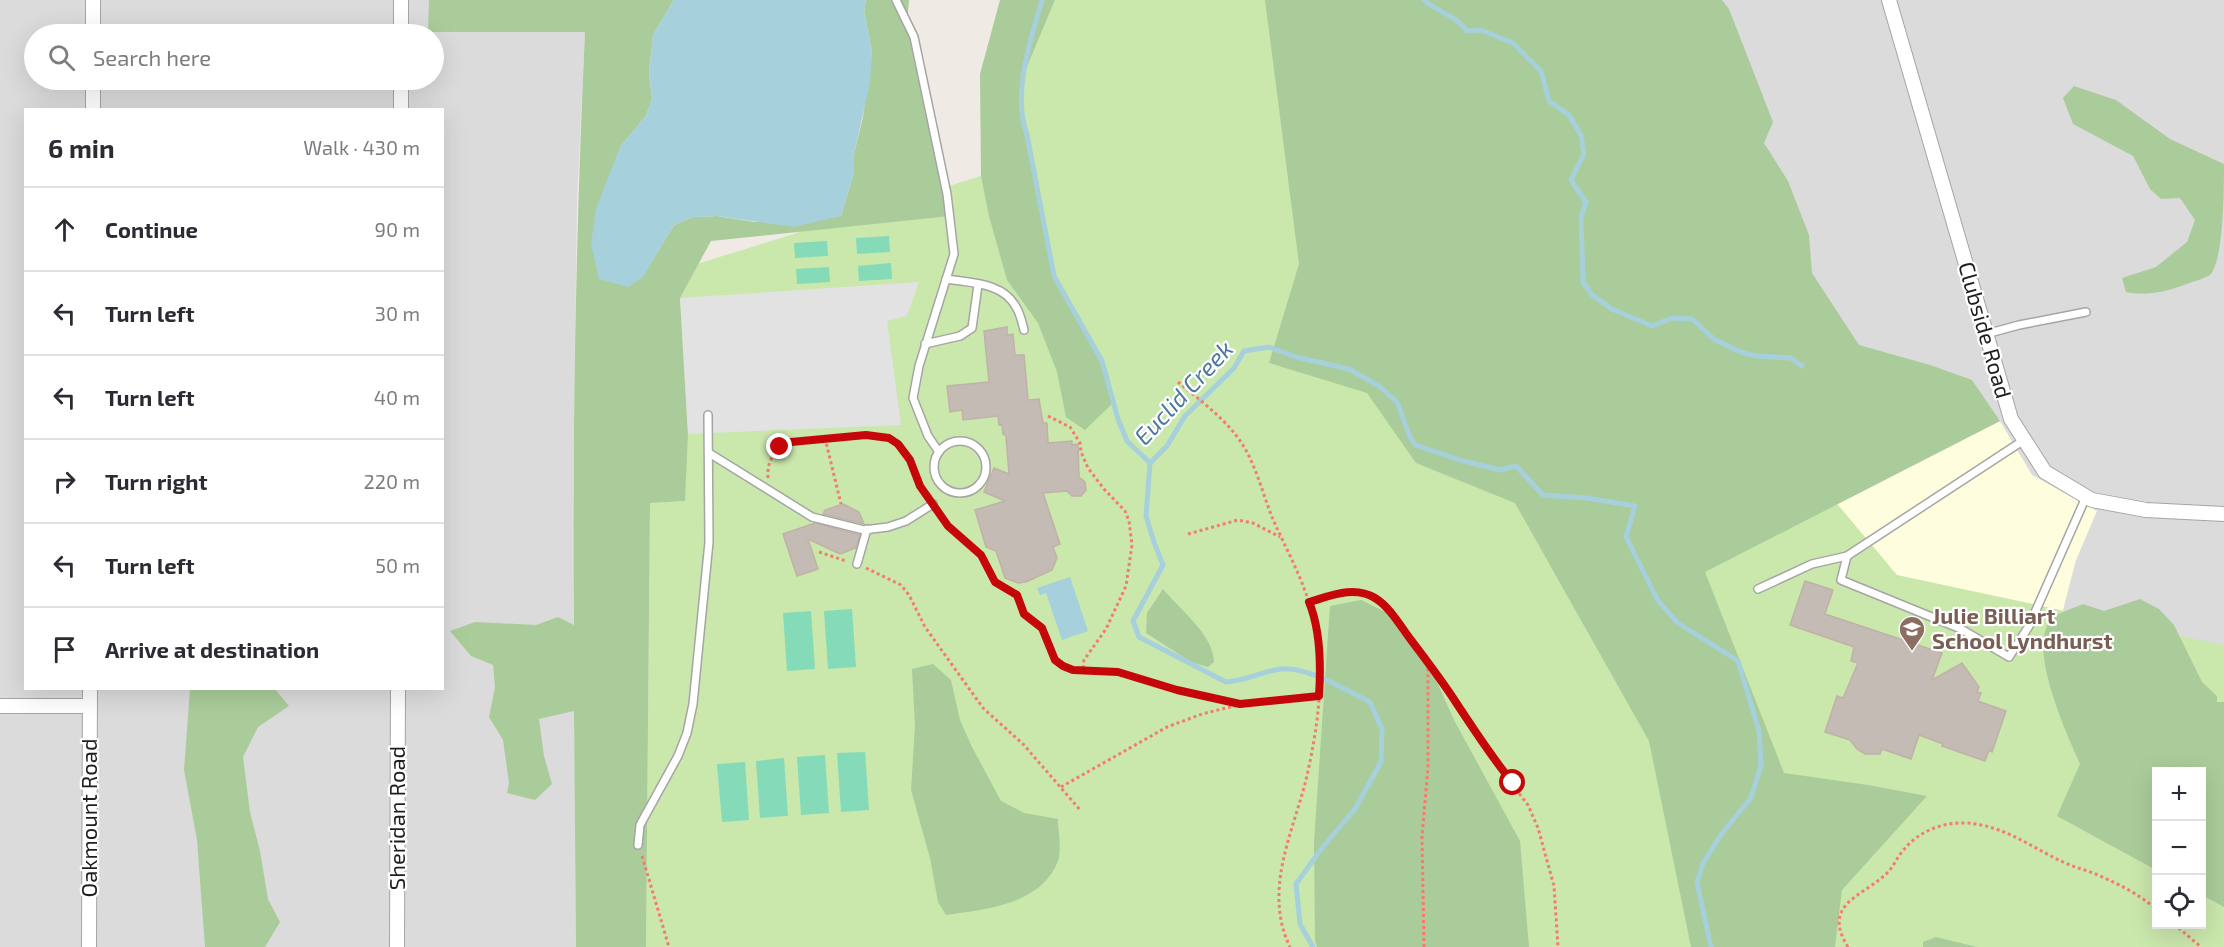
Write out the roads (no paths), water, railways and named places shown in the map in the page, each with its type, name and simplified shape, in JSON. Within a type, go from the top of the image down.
[{"type":"street","points":[[93,0],[93,24]]},
{"type":"street","points":[[401,0],[401,24]]},
{"type":"street","name":"Clubside Road","points":[[1889,0],[2011,419],[2024,440],[2045,472],[2092,500],[2146,510],[2224,514]]},
{"type":"street","points":[[93,90],[93,108]]},
{"type":"street","points":[[400,108],[401,90]]},
{"type":"street","name":"Oakmount Road","points":[[88,947],[90,690]]},
{"type":"street","name":"Sheridan Road","points":[[397,947],[398,690]]},
{"type":"street","points":[[0,706],[90,706]]},
{"type":"lane","points":[[896,0],[914,37],[947,194],[954,254],[919,366],[913,398],[928,436],[939,452]]},
{"type":"lane","points":[[946,279],[996,288],[1010,297],[1017,308],[1024,330]]},
{"type":"lane","points":[[926,344],[960,336],[972,328],[978,285]]},
{"type":"lane","points":[[1986,334],[2030,322],[2086,312]]},
{"type":"lane","points":[[638,845],[640,825],[678,756],[687,733],[693,704],[709,542],[708,415]]},
{"type":"lane","points":[[1758,589],[1812,564],[1847,556],[2024,440]]},
{"type":"lane","points":[[956,441],[973,443],[984,455],[986,472],[978,487],[962,493],[945,488],[935,474],[934,466],[939,452],[947,444],[956,441]]},
{"type":"lane","points":[[709,453],[812,517],[867,529],[888,527],[906,521],[933,504]]},
{"type":"lane","points":[[1847,556],[1841,580],[1961,628],[2009,657],[2029,626],[2086,497]]},
{"type":"lane","points":[[857,564],[867,529]]},
{"type":"water","points":[[674,0],[866,0],[864,11],[872,52],[870,83],[854,154],[854,173],[841,216],[794,227],[717,216],[693,217],[674,225],[643,277],[628,287],[599,279],[591,244],[596,209],[620,147],[646,116],[652,99],[649,73],[653,35]]},
{"type":"water","points":[[1070,577],[1088,631],[1062,640],[1046,593],[1040,595],[1037,588]]},
{"type":"waterway","name":"Euclid Creek","points":[[1042,0],[1024,68],[1021,103],[1054,276],[1102,361],[1118,419],[1127,441],[1150,463],[1167,446],[1185,416],[1234,368],[1244,351],[1269,347],[1296,357],[1349,369],[1379,386],[1397,402],[1415,445],[1463,461],[1500,470],[1516,466],[1543,495],[1587,498],[1635,506],[1626,537],[1658,601],[1678,623],[1738,661],[1759,731],[1761,765],[1751,798],[1723,832],[1703,863],[1697,882],[1711,947]]},
{"type":"waterway","points":[[1424,0],[1452,17],[1467,31],[1481,30],[1513,43],[1541,71],[1549,101],[1569,115],[1581,135],[1584,154],[1571,180],[1586,202],[1581,217],[1583,282],[1592,295],[1612,309],[1652,326],[1672,318],[1692,319],[1715,340],[1741,352],[1756,356],[1791,358],[1802,366]]},
{"type":"waterway","points":[[1150,463],[1146,516],[1163,565],[1133,621],[1139,637],[1226,682],[1281,669],[1303,671],[1315,675],[1370,702],[1382,729],[1381,762],[1355,809],[1322,848],[1296,884],[1300,924],[1313,947]]},
{"type":"place","name":"Julie Billiart School Lyndhurst","points":[[1912,652]]}]
